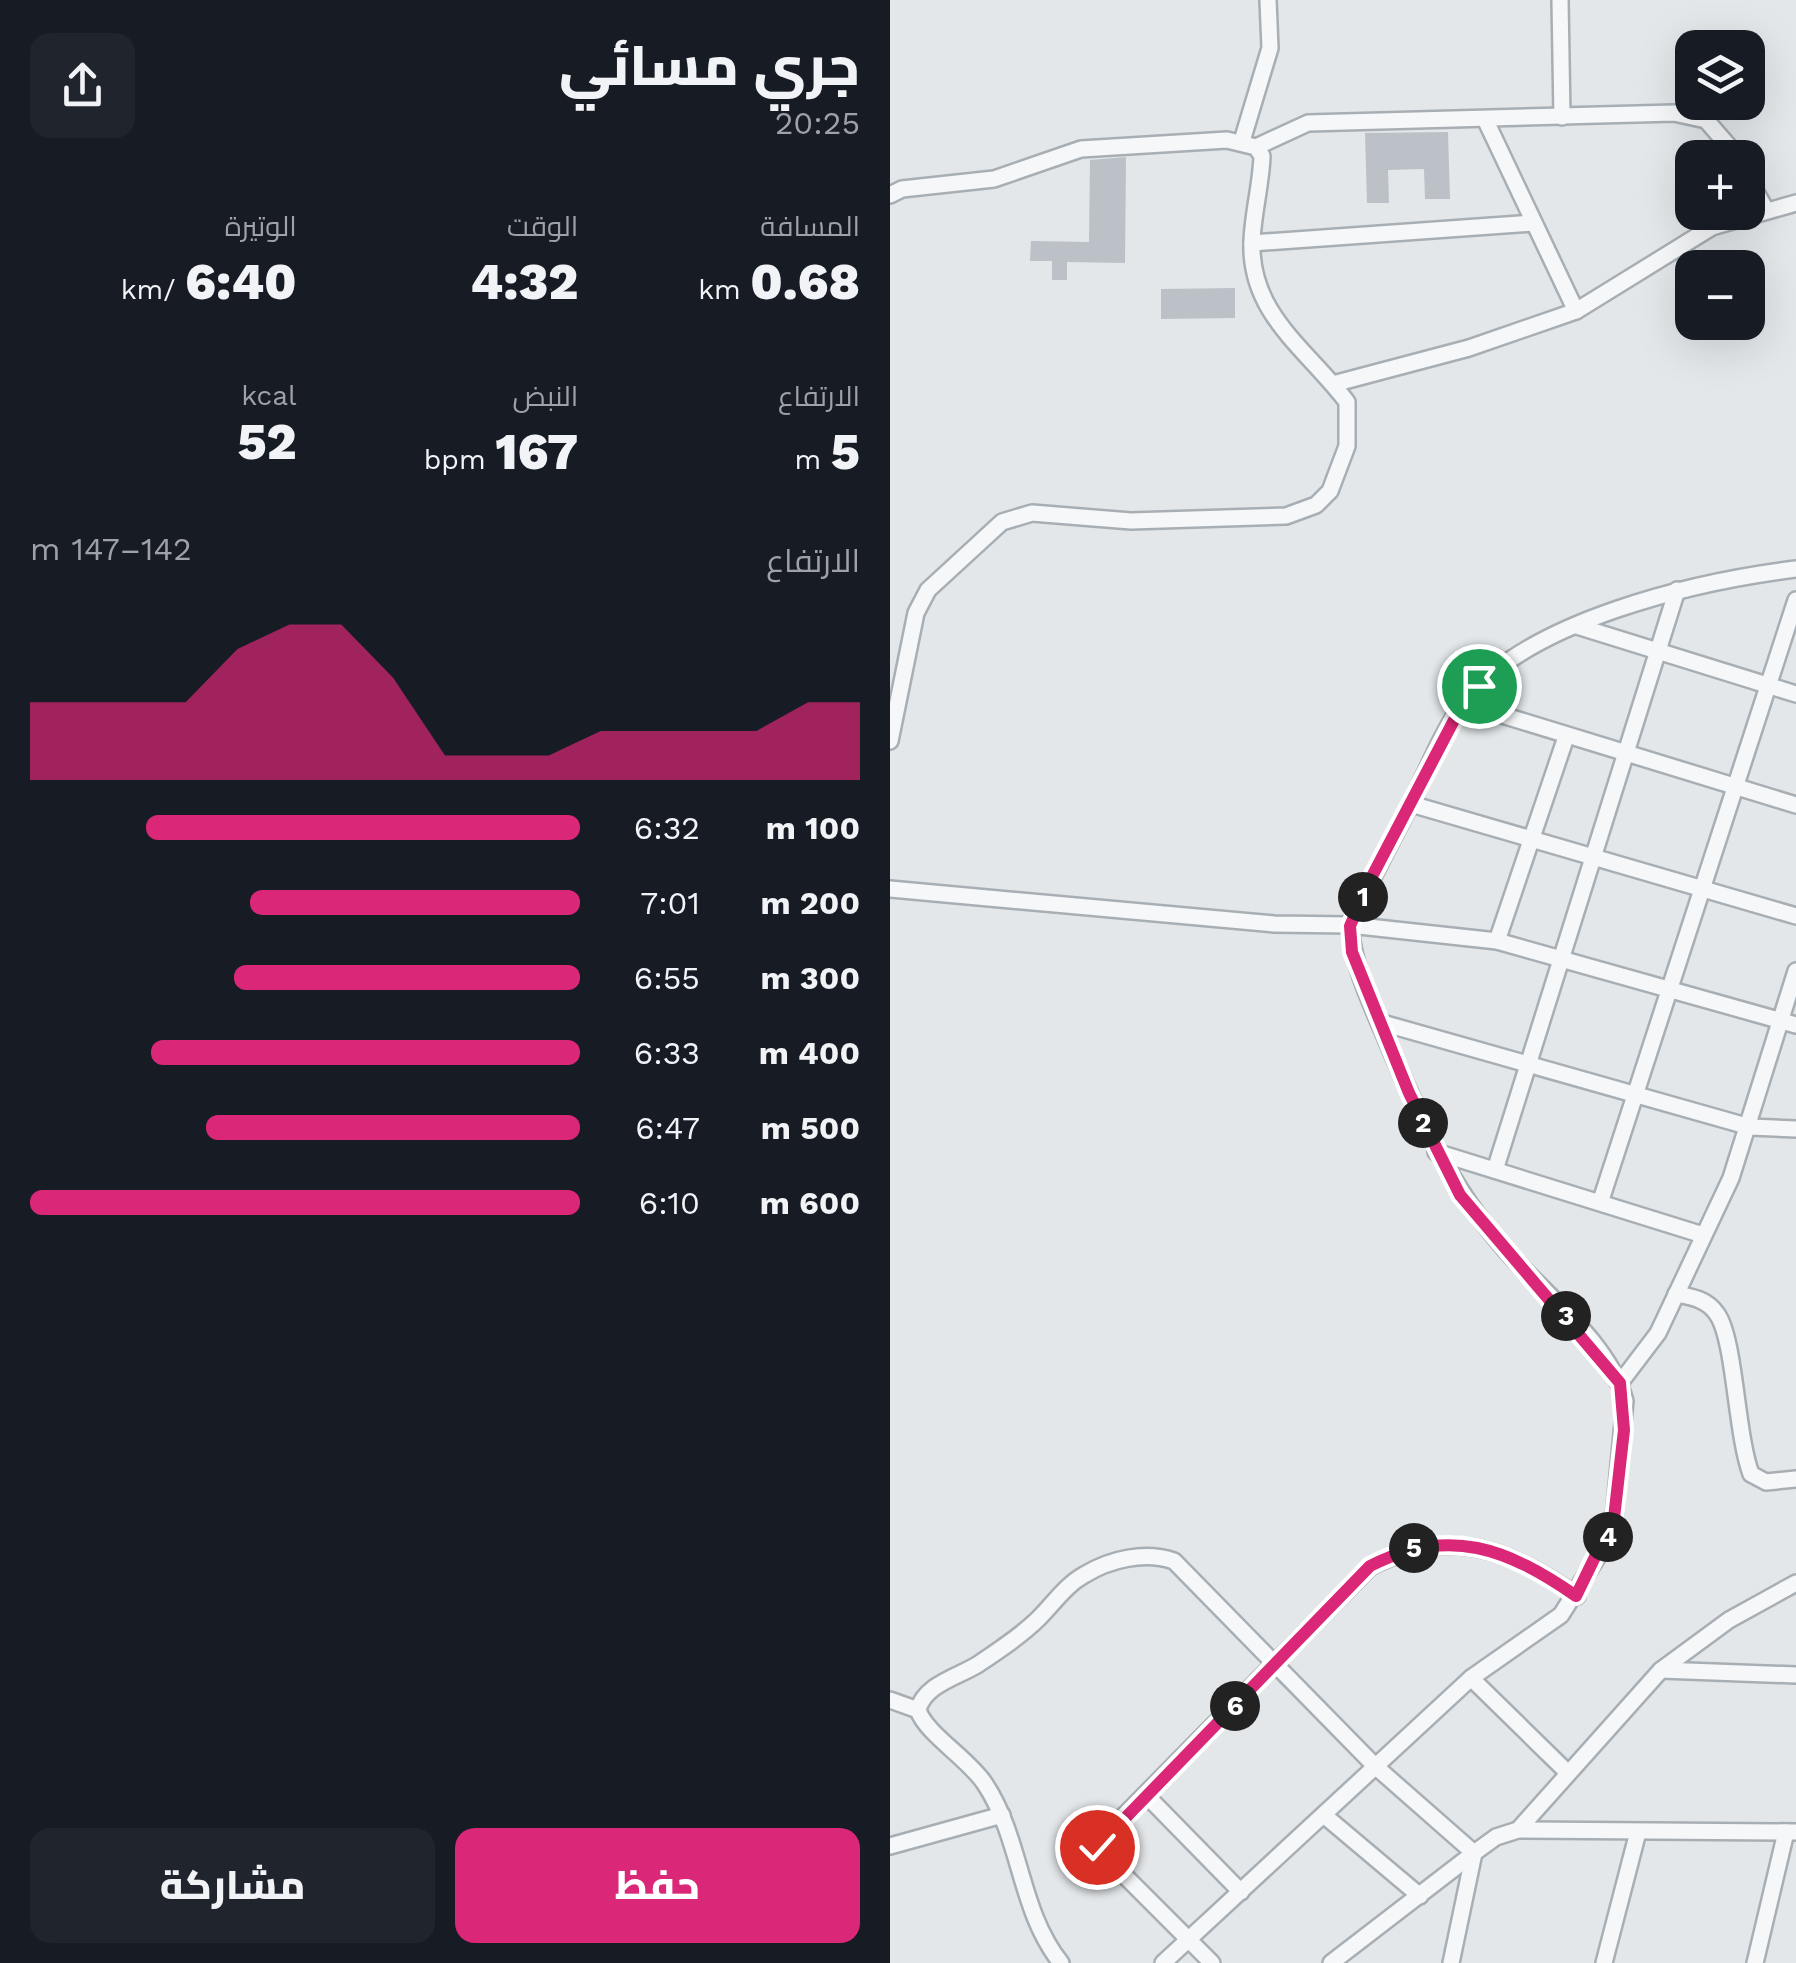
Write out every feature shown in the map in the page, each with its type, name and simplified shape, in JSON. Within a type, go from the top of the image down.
[{"type":"street","points":[[1249,144],[1270,48],[1268,0]]},
{"type":"street","points":[[1560,0],[1562,117]]},
{"type":"street","points":[[890,195],[902,189],[994,179],[1080,149],[1249,144],[1308,123],[1693,114],[1706,120],[1724,140]]},
{"type":"street","points":[[1485,119],[1576,310]]},
{"type":"street","points":[[890,741],[916,613],[928,590],[1002,522],[1032,512],[1132,521],[1246,520],[1286,516],[1316,505],[1330,491],[1348,446],[1347,402],[1266,309],[1257,285],[1252,243],[1262,156],[1249,144]]},
{"type":"street","points":[[1333,384],[1469,348],[1576,310],[1686,240],[1796,203]]},
{"type":"street","points":[[1252,243],[1533,222]]},
{"type":"street","points":[[1164,1963],[1471,1678],[1550,1624],[1576,1596],[1614,1518],[1624,1430],[1620,1383],[1460,1195],[1436,1152],[1379,1022],[1352,952],[1350,926],[1463,703],[1499,668],[1577,626],[1677,590],[1718,579],[1796,569]]},
{"type":"street","points":[[1494,1170],[1677,590]]},
{"type":"street","points":[[1601,1200],[1771,687],[1796,600]]},
{"type":"street","points":[[1577,626],[1796,694]]},
{"type":"street","points":[[1463,703],[1566,738],[1796,804]]},
{"type":"street","points":[[1497,941],[1566,738]]},
{"type":"street","points":[[1411,804],[1796,916]]},
{"type":"street","points":[[890,889],[1497,941],[1788,1023]]},
{"type":"street","points":[[1620,1383],[1658,1334],[1750,1127],[1788,1023],[1796,971]]},
{"type":"street","points":[[1379,1022],[1750,1127],[1796,1129]]},
{"type":"street","points":[[1436,1152],[1704,1234]]},
{"type":"street","points":[[1676,1294],[1702,1300],[1717,1314],[1725,1335],[1741,1446],[1751,1474],[1766,1482],[1796,1479]]},
{"type":"street","points":[[1212,1963],[1097,1847],[1370,1566],[1402,1550],[1470,1546],[1530,1564],[1576,1596]]},
{"type":"street","points":[[1062,1963],[1037,1927],[1002,1815],[985,1784],[952,1745],[921,1719],[918,1710],[920,1699],[980,1663],[1035,1622],[1084,1574],[1129,1558],[1158,1556],[1174,1562],[1375,1766],[1474,1853]]},
{"type":"street","points":[[1518,1830],[1566,1771],[1661,1670],[1729,1620],[1796,1584]]},
{"type":"street","points":[[1661,1670],[1796,1675]]},
{"type":"street","points":[[1471,1678],[1566,1771]]},
{"type":"street","points":[[890,1700],[918,1710]]},
{"type":"street","points":[[1147,1796],[1240,1892]]},
{"type":"street","points":[[890,1846],[1002,1815]]},
{"type":"street","points":[[1325,1816],[1420,1896]]},
{"type":"street","points":[[1331,1963],[1496,1837],[1518,1830],[1791,1832],[1755,1963]]},
{"type":"street","points":[[1604,1963],[1638,1832]]},
{"type":"street","points":[[1451,1963],[1474,1853]]},
{"type":"building","points":[[1448,132],[1450,199],[1425,199],[1424,169],[1388,170],[1389,203],[1367,203],[1365,133]]},
{"type":"building","points":[[1126,157],[1125,263],[1067,262],[1067,280],[1052,280],[1052,261],[1030,261],[1031,241],[1089,242],[1090,160]]},
{"type":"building","points":[[1235,288],[1235,318],[1161,319],[1161,289]]},
{"type":"route","points":[[1097,1847],[1370,1566],[1402,1550],[1435,1545],[1470,1546],[1530,1564],[1576,1596],[1605,1545],[1614,1518],[1624,1430],[1625,1401],[1620,1383],[1597,1351],[1460,1195],[1409,1093],[1352,952],[1350,926],[1368,884],[1463,703],[1479,686]]}]
